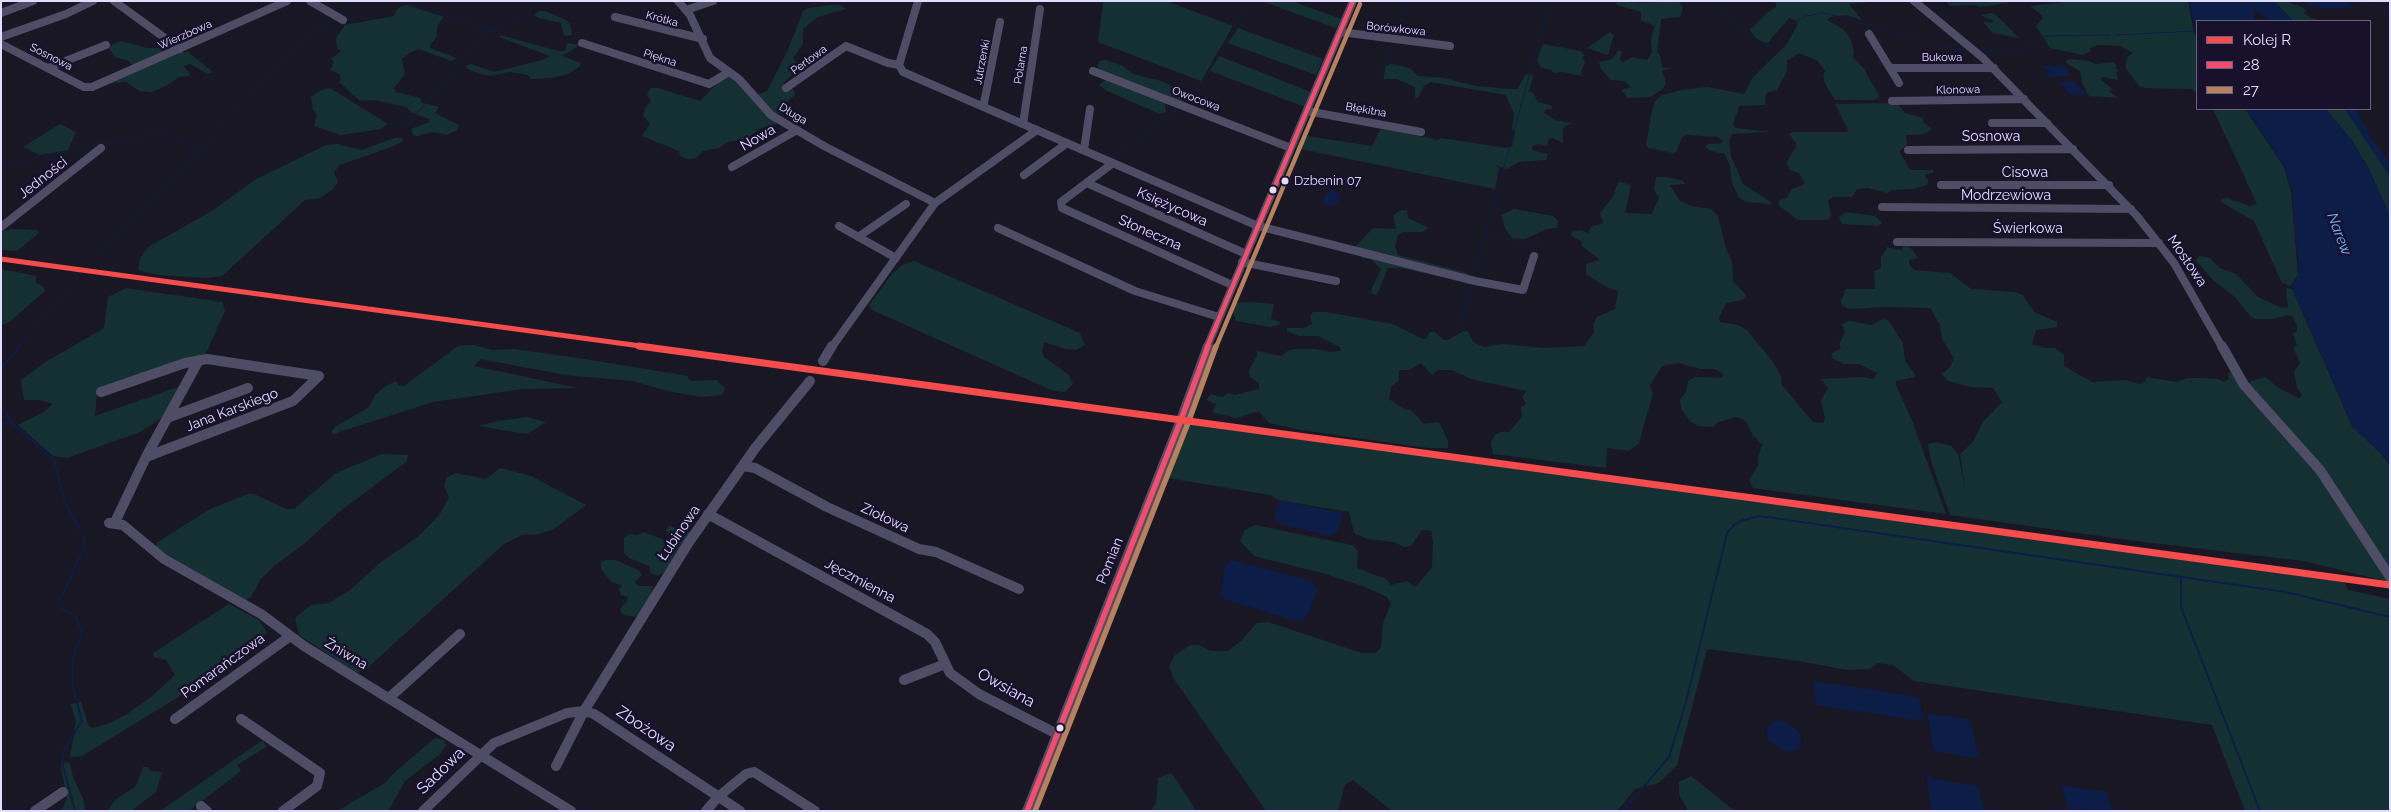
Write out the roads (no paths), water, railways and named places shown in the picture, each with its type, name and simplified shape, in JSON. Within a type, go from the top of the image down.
[{"type":"street","points":[[6,1],[14,8]]},
{"type":"street","points":[[1,13],[33,1]]},
{"type":"street","points":[[1,37],[58,17],[93,1]]},
{"type":"street","points":[[114,1],[180,48]]},
{"type":"street","name":"Wierzbowa","points":[[92,87],[287,1]]},
{"type":"street","points":[[310,1],[343,20]]},
{"type":"street","name":"Długa","points":[[678,1],[686,10],[704,39],[710,58],[747,87],[766,110],[797,130],[897,185],[935,203]]},
{"type":"street","points":[[686,10],[713,1]]},
{"type":"street","points":[[918,1],[900,65],[904,72],[1258,226],[1475,281],[1523,290],[1534,256]]},
{"type":"street","name":"Pomian","points":[[1027,811],[1181,420],[1218,319],[1354,1]]},
{"type":"street","name":"Mostowa","points":[[1914,1],[1994,68],[2108,185],[2159,243],[2198,302],[2244,385],[2320,470],[2389,576]]},
{"type":"street","name":"Polarna","points":[[1022,124],[1040,10]]},
{"type":"street","name":"Krótka","points":[[615,17],[704,39]]},
{"type":"street","name":"Jutrzenki","points":[[981,105],[984,103],[1000,22]]},
{"type":"street","name":"Borówkowa","points":[[1340,32],[1450,46]]},
{"type":"street","points":[[1869,34],[1899,83]]},
{"type":"street","name":"Piękna","points":[[582,43],[709,84],[714,84],[729,72]]},
{"type":"street","name":"Sosnowa","points":[[1,44],[84,87],[92,87]]},
{"type":"street","points":[[48,68],[106,45]]},
{"type":"street","name":"Perłowa","points":[[786,88],[846,46],[888,63],[900,65]]},
{"type":"street","name":"Bukowa","points":[[1890,68],[1994,68]]},
{"type":"street","name":"Owocowa","points":[[1093,71],[1292,148]]},
{"type":"street","name":"Klonowa","points":[[1892,101],[2024,99]]},
{"type":"street","points":[[1084,150],[1090,109]]},
{"type":"street","name":"Błękitna","points":[[1307,111],[1420,132]]},
{"type":"street","points":[[1992,123],[2047,123]]},
{"type":"street","name":"Nowa","points":[[732,168],[797,130]]},
{"type":"street","points":[[823,361],[843,329],[935,203],[1037,130]]},
{"type":"street","points":[[1024,175],[1066,142]]},
{"type":"street","name":"Jedności","points":[[1,227],[101,148]]},
{"type":"street","name":"Sosnowa","points":[[1908,150],[2073,149]]},
{"type":"street","points":[[1061,202],[1113,163]]},
{"type":"street","name":"Księżycowa","points":[[1087,183],[1246,254]]},
{"type":"street","name":"Cisowa","points":[[1941,185],[2108,185]]},
{"type":"street","name":"Słoneczna","points":[[1061,202],[1062,208],[1232,285]]},
{"type":"street","points":[[858,237],[906,204]]},
{"type":"street","name":"Modrzewiowa","points":[[1882,207],[2130,209]]},
{"type":"street","points":[[839,226],[896,258]]},
{"type":"street","points":[[998,228],[1135,291],[1218,319]]},
{"type":"street","name":"Świerkowa","points":[[1897,242],[2159,243]]},
{"type":"street","points":[[1242,262],[1336,281]]},
{"type":"street","name":"Jana Karskiego","points":[[146,457],[293,401],[319,376],[207,359],[199,360]]},
{"type":"street","points":[[100,392],[199,360]]},
{"type":"street","points":[[146,457],[199,360]]},
{"type":"street","name":"Łubinowa","points":[[584,711],[661,585],[708,514],[756,447],[810,381]]},
{"type":"street","points":[[167,418],[248,388]]},
{"type":"street","name":"Żniwna","points":[[146,457],[112,523],[135,534],[164,559],[261,614],[289,636],[482,754],[571,811]]},
{"type":"street","name":"Ziołowa","points":[[742,466],[755,468],[827,507],[919,549],[936,552],[1019,589]]},
{"type":"street","name":"Jęczmienna","points":[[708,514],[927,634],[935,642],[946,664]]},
{"type":"street","points":[[389,698],[460,634]]},
{"type":"street","name":"Pomarańczowa","points":[[174,718],[289,636]]},
{"type":"street","points":[[904,680],[946,664]]},
{"type":"street","name":"Owsiana","points":[[946,664],[950,673],[979,694],[1057,734]]},
{"type":"street","points":[[556,766],[584,711]]},
{"type":"street","name":"Sadowa","points":[[423,811],[482,754],[499,741],[567,713],[584,711]]},
{"type":"street","name":"Zbożowa","points":[[584,711],[594,714],[740,811]]},
{"type":"street","points":[[242,719],[320,772],[316,786],[283,811]]},
{"type":"street","points":[[706,811],[718,797],[746,774],[754,772],[815,811]]},
{"type":"street","points":[[35,811],[63,792]]},
{"type":"water","points":[[2189,1],[2274,1],[2292,20],[2269,20],[2253,8],[2255,20],[2196,20],[2196,32]]},
{"type":"water","points":[[2306,2],[2348,2],[2354,8],[2318,8],[2310,6]]},
{"type":"water","points":[[2042,66],[2063,66],[2072,75],[2049,78],[2045,74],[2051,72]]},
{"type":"water","points":[[2059,82],[2075,82],[2086,94],[2070,94]]},
{"type":"water","name":"Narew","points":[[2247,110],[2327,110],[2352,141],[2368,167],[2390,216],[2390,465],[2383,455],[2353,427],[2292,288],[2294,280],[2299,276],[2292,192],[2285,168]]},
{"type":"water","points":[[2346,110],[2357,110],[2370,136],[2390,164],[2390,177]]},
{"type":"water","points":[[1329,190],[1334,190],[1339,194],[1338,201],[1334,206],[1321,202]]},
{"type":"water","points":[[1279,502],[1343,513],[1338,531],[1330,536],[1280,524],[1274,519]]},
{"type":"water","points":[[1232,560],[1311,581],[1317,590],[1308,615],[1296,621],[1224,599],[1221,595],[1225,565]]},
{"type":"water","points":[[1813,681],[1919,697],[1924,721],[1816,705]]},
{"type":"water","points":[[1927,713],[1970,720],[1979,758],[1934,751]]},
{"type":"water","points":[[1776,721],[1787,722],[1798,731],[1802,739],[1799,748],[1790,752],[1784,751],[1768,740],[1766,730],[1768,725]]},
{"type":"water","points":[[1926,775],[1930,775],[1931,779],[1978,786],[1984,811],[1932,811]]},
{"type":"water","points":[[2061,785],[2106,792],[2112,811],[2068,809]]},
{"type":"waterway","points":[[339,14],[354,1]]},
{"type":"waterway","points":[[400,1],[419,7]]},
{"type":"waterway","points":[[421,8],[494,31],[529,14],[535,1]]},
{"type":"waterway","points":[[1185,104],[1195,93],[1251,1]]},
{"type":"waterway","points":[[1397,36],[1408,1]]},
{"type":"waterway","points":[[1473,278],[1550,1]]},
{"type":"waterway","points":[[1714,1],[1761,46],[1772,46],[1778,42],[1794,23],[1806,16],[1824,13],[1946,47],[1968,50]]},
{"type":"waterway","points":[[2352,1],[2390,9]]},
{"type":"waterway","points":[[99,255],[305,39],[331,20]]},
{"type":"waterway","points":[[395,127],[420,110],[489,31]]},
{"type":"waterway","points":[[2117,35],[2195,31]]},
{"type":"waterway","points":[[1979,50],[2019,53],[2046,36],[2110,35]]},
{"type":"waterway","points":[[1375,86],[1394,42]]},
{"type":"waterway","points":[[1111,159],[1179,108]]},
{"type":"waterway","points":[[1,170],[37,157],[164,132],[198,149]]},
{"type":"waterway","points":[[1486,233],[1542,247]]},
{"type":"waterway","points":[[19,347],[80,276]]},
{"type":"waterway","points":[[1457,334],[1472,284]]},
{"type":"waterway","points":[[1,368],[20,346]]},
{"type":"waterway","points":[[1,407],[16,427],[54,460],[65,503],[80,530]]},
{"type":"waterway","points":[[1,425],[11,421]]},
{"type":"waterway","points":[[1623,811],[1669,757],[1686,702],[1727,533],[1735,524],[1744,520],[1760,516],[2285,592],[2390,617]]},
{"type":"waterway","points":[[75,811],[62,762],[63,752],[82,721],[73,688],[73,658],[82,633],[76,617],[57,606],[84,548],[84,536]]},
{"type":"waterway","points":[[2181,578],[2181,607],[2260,811]]},
{"type":"rail line","name":"R","points":[[1,259],[2390,585]]},
{"type":"place","name":"Dzbenin 07","points":[[1285,181]]}]
